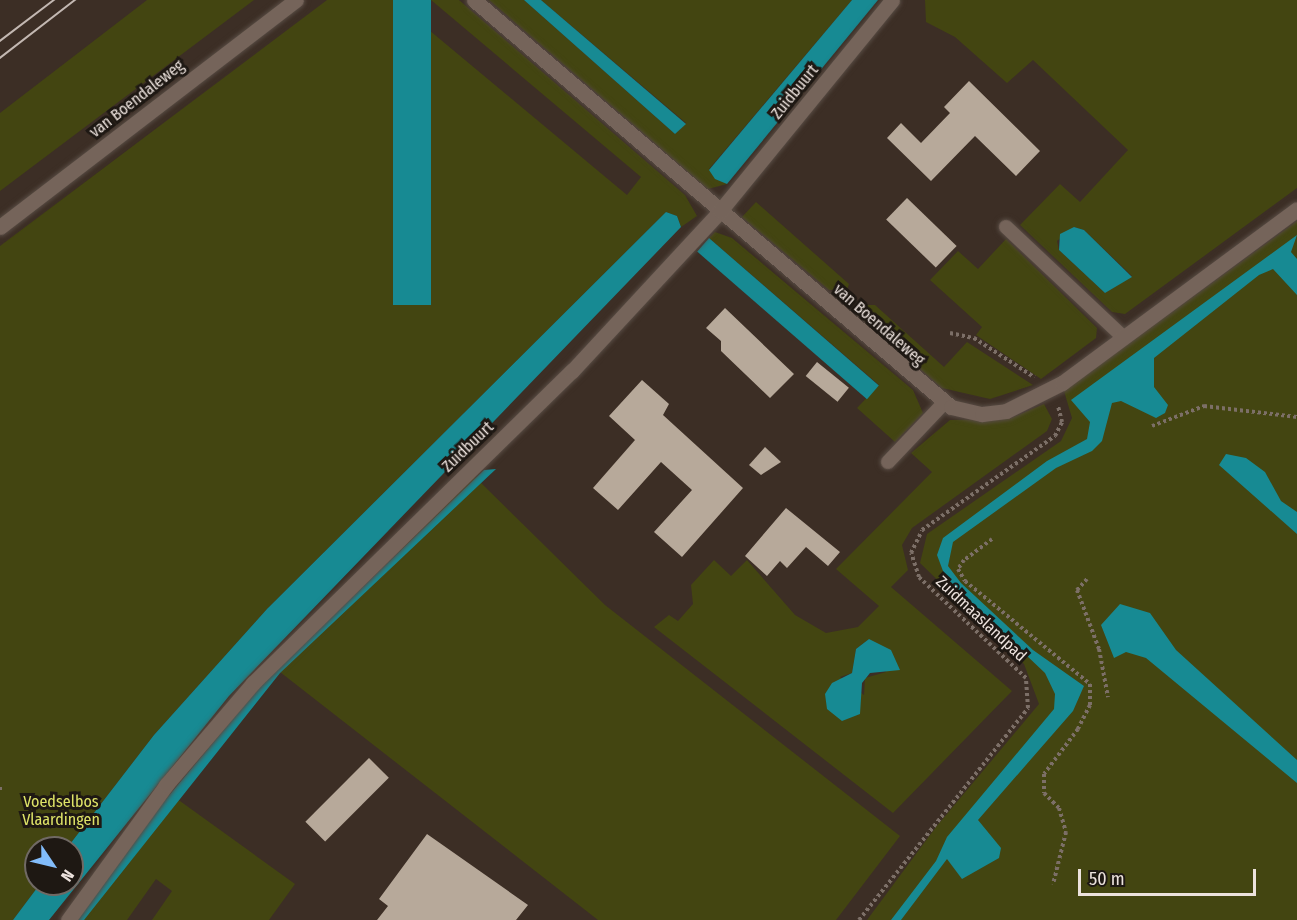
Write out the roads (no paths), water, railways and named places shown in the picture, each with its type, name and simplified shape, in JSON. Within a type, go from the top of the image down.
[{"type":"street","name":"van Boendaleweg","points":[[0,227],[296,0]]},
{"type":"street","name":"van Boendaleweg","points":[[474,0],[945,402],[982,414],[1006,411],[1047,390],[1297,209]]},
{"type":"street","name":"Zuidbuurt","points":[[68,920],[166,785],[253,683],[572,371],[720,211],[892,0]]},
{"type":"lane","points":[[1006,227],[1123,337]]},
{"type":"lane","points":[[888,462],[945,402]]},
{"type":"water","points":[[393,0],[431,0],[431,305],[393,305]]},
{"type":"water","points":[[524,0],[541,0],[686,124],[675,134]]},
{"type":"water","points":[[852,0],[878,0],[727,184],[715,179],[709,170]]},
{"type":"water","points":[[666,212],[677,216],[681,227],[229,696],[84,876],[84,836],[76,836],[154,735],[267,609]]},
{"type":"water","points":[[1074,227],[1084,230],[1132,277],[1105,293],[1059,250],[1060,234]]},
{"type":"water","points":[[1297,235],[1291,252],[1297,259],[1297,295],[1273,269],[1259,275],[1154,358],[1154,387],[1168,405],[1165,413],[1156,418],[1121,401],[1112,403],[1102,441],[1092,451],[1056,468],[953,542],[948,566],[961,583],[1033,650],[1084,686],[1073,711],[978,820],[1001,848],[999,858],[962,879],[947,859],[901,920],[891,920],[936,861],[947,837],[1054,709],[1055,694],[1045,673],[946,579],[937,555],[943,538],[1047,461],[1087,439],[1090,422],[1071,400]]},
{"type":"water","points":[[709,238],[879,386],[867,399],[697,252]]},
{"type":"water","points":[[1226,454],[1246,458],[1265,472],[1281,501],[1297,512],[1297,534],[1219,465]]},
{"type":"water","points":[[496,469],[280,673],[84,920],[77,920],[161,805],[263,683],[484,470]]},
{"type":"water","points":[[1120,604],[1150,613],[1176,650],[1297,760],[1297,783],[1146,658],[1126,652],[1114,658],[1101,625]]},
{"type":"water","points":[[869,639],[891,650],[900,670],[870,673],[862,683],[860,714],[842,721],[827,709],[825,694],[832,683],[852,673],[856,649]]},
{"type":"water","points":[[31,896],[68,896],[49,920],[13,920]]},
{"type":"tram line","points":[[0,41],[54,0]]},
{"type":"tram line","points":[[0,58],[75,0]]},
{"type":"park label","name":"Voedselbos Vlaardingen","points":[[61,811]]}]
